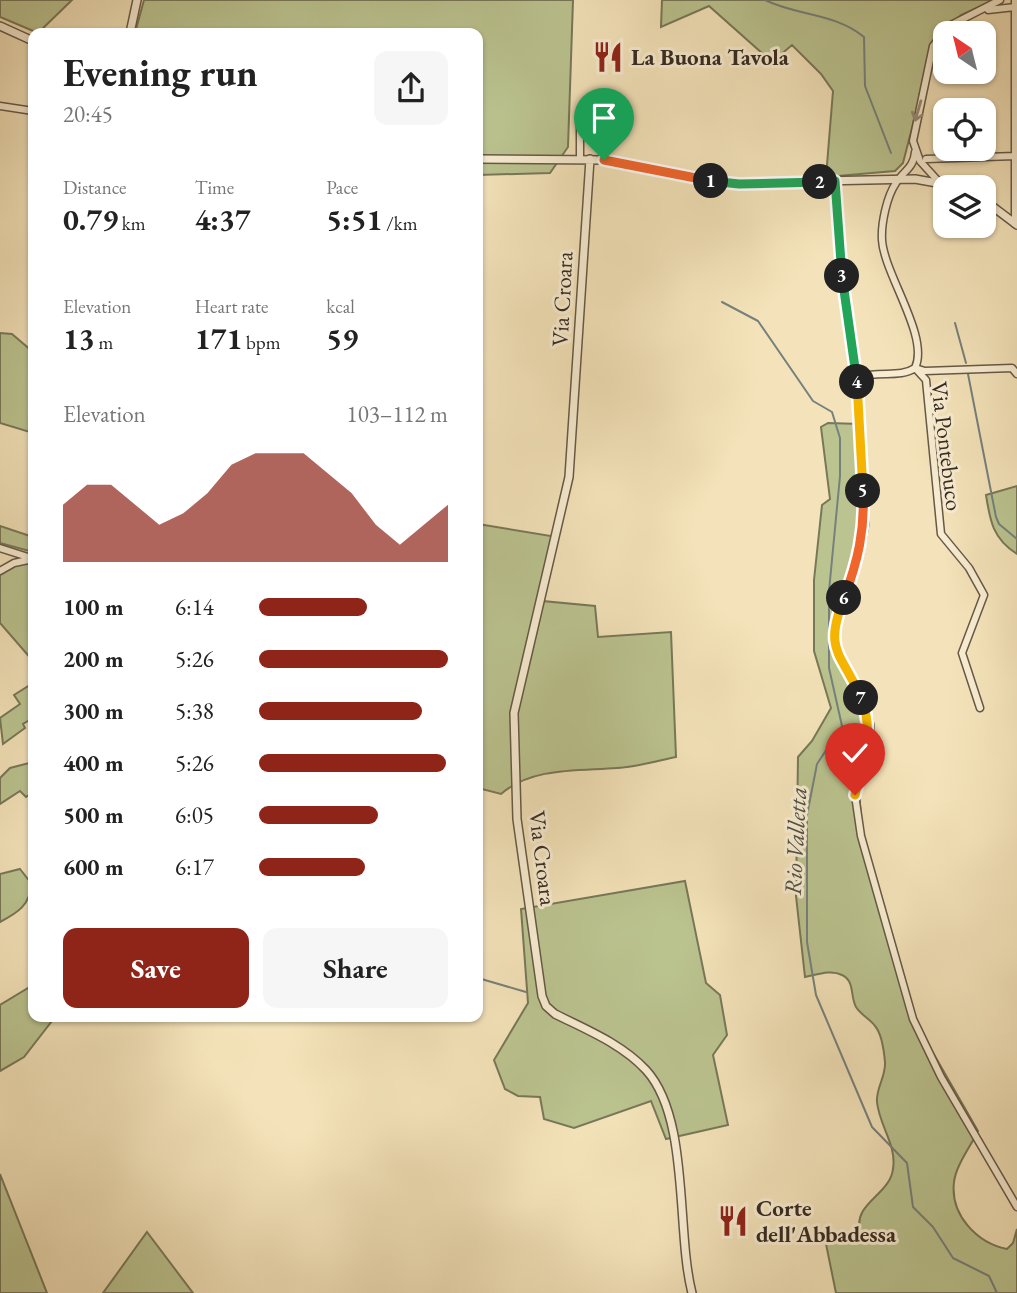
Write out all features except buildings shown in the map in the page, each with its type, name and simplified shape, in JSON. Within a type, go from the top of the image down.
[{"type":"street","points":[[131,28],[137,0]]},
{"type":"street","points":[[933,176],[926,171],[915,152],[913,130],[936,39],[949,26],[1000,0]]},
{"type":"street","points":[[979,12],[1015,5],[1016,225]]},
{"type":"street","points":[[0,26],[28,39]]},
{"type":"street","points":[[0,106],[28,110]]},
{"type":"street","points":[[580,115],[580,159]]},
{"type":"street","name":"Via Pontebuco","points":[[915,152],[911,166],[898,179],[891,194],[882,239],[886,259],[915,339],[918,361],[915,368],[926,380],[941,534],[969,568],[984,595],[962,653],[980,708]]},
{"type":"street","points":[[926,159],[1015,156]]},
{"type":"street","points":[[483,159],[590,159],[631,163],[731,183],[898,179],[933,181]]},
{"type":"street","name":"Via Croara","points":[[590,159],[569,477],[514,713],[517,819],[542,996],[546,1006],[555,1014],[629,1054],[660,1089],[671,1121],[692,1293]]},
{"type":"street","points":[[835,181],[843,291],[854,373],[859,379]]},
{"type":"street","points":[[996,209],[1016,225]]},
{"type":"street","points":[[1017,374],[1012,368],[998,367],[925,371],[915,368],[909,372],[859,379],[856,386],[865,525],[860,553],[833,627],[836,653],[853,679],[866,711],[869,735],[855,795],[861,836],[913,1019],[941,1077],[1017,1207]]},
{"type":"street","points":[[4,549],[28,557]]},
{"type":"street","points":[[2,570],[10,556],[4,549]]},
{"type":"street","points":[[2,570],[28,559]]},
{"type":"green space","points":[[0,0],[72,0],[43,28],[28,29],[0,17]]},
{"type":"green space","points":[[144,0],[573,0],[568,147],[550,173],[483,175],[483,28],[136,28]]},
{"type":"green space","points":[[662,0],[994,0],[954,21],[933,21],[933,47],[903,163],[895,171],[826,177],[833,91],[821,74],[792,45],[772,62],[709,6],[661,27]]},
{"type":"green space","points":[[0,333],[12,334],[28,348],[28,431],[0,423]]},
{"type":"green space","points":[[828,423],[860,424],[867,524],[836,639],[845,663],[864,687],[874,725],[874,741],[859,789],[862,832],[905,997],[921,1032],[978,1131],[955,1176],[956,1206],[976,1234],[996,1246],[1007,1249],[1013,1243],[1017,1229],[1017,1293],[836,1293],[826,1244],[860,1231],[862,1213],[886,1186],[894,1160],[877,1102],[885,1067],[879,1033],[856,1007],[851,985],[846,978],[833,972],[805,977],[796,896],[798,757],[812,741],[831,708],[814,651],[814,580],[822,505],[830,499],[821,427]]},
{"type":"green space","points":[[1017,486],[1017,554],[1003,542],[994,529],[986,495]]},
{"type":"green space","points":[[483,525],[557,537],[543,601],[595,606],[598,637],[671,632],[676,757],[624,767],[541,775],[513,785],[501,794],[483,789]]},
{"type":"green space","points":[[0,526],[28,535],[28,551],[0,543]]},
{"type":"green space","points":[[28,563],[28,655],[0,623],[0,574],[18,564]]},
{"type":"green space","points":[[28,686],[28,721],[23,724],[25,728],[3,744],[0,718],[20,704],[14,695]]},
{"type":"green space","points":[[28,763],[28,796],[26,797],[20,791],[0,804],[0,778],[10,768]]},
{"type":"green space","points":[[20,869],[28,879],[28,899],[17,912],[0,922],[0,874]]},
{"type":"green space","points":[[685,881],[706,983],[720,995],[727,1035],[713,1055],[728,1125],[666,1139],[651,1101],[574,1128],[544,1119],[540,1097],[518,1096],[505,1089],[494,1060],[528,1003],[521,909]]},
{"type":"green space","points":[[28,988],[28,1022],[51,1022],[24,1057],[0,1071],[0,1005]]},
{"type":"green space","points":[[0,1174],[47,1293],[0,1293]]},
{"type":"green space","points":[[147,1232],[193,1293],[103,1293]]},
{"type":"waterway","points":[[765,0],[841,23],[864,37],[865,86],[891,153]]},
{"type":"waterway","name":"Rio Valletta","points":[[722,302],[758,321],[813,401],[832,412],[840,438],[840,476],[829,591],[829,668],[842,726],[817,764],[807,815],[807,942],[816,995],[872,1127],[907,1163],[913,1207],[933,1227],[953,1258],[989,1276],[997,1293]]},
{"type":"waterway","points":[[955,323],[966,363]]},
{"type":"waterway","points":[[968,374],[996,517],[999,524],[1017,539]]},
{"type":"waterway","points":[[483,979],[526,992]]},
{"type":"place","name":"La Buona Tavola","points":[[608,57]]},
{"type":"place","name":"Corte dell'Abbadessa","points":[[733,1221]]},
{"type":"route","points":[[604,160],[731,183],[835,181],[843,291],[854,373],[859,379],[856,386],[865,525],[860,553],[833,627],[836,653],[853,679],[866,711],[869,735],[855,795]]}]
